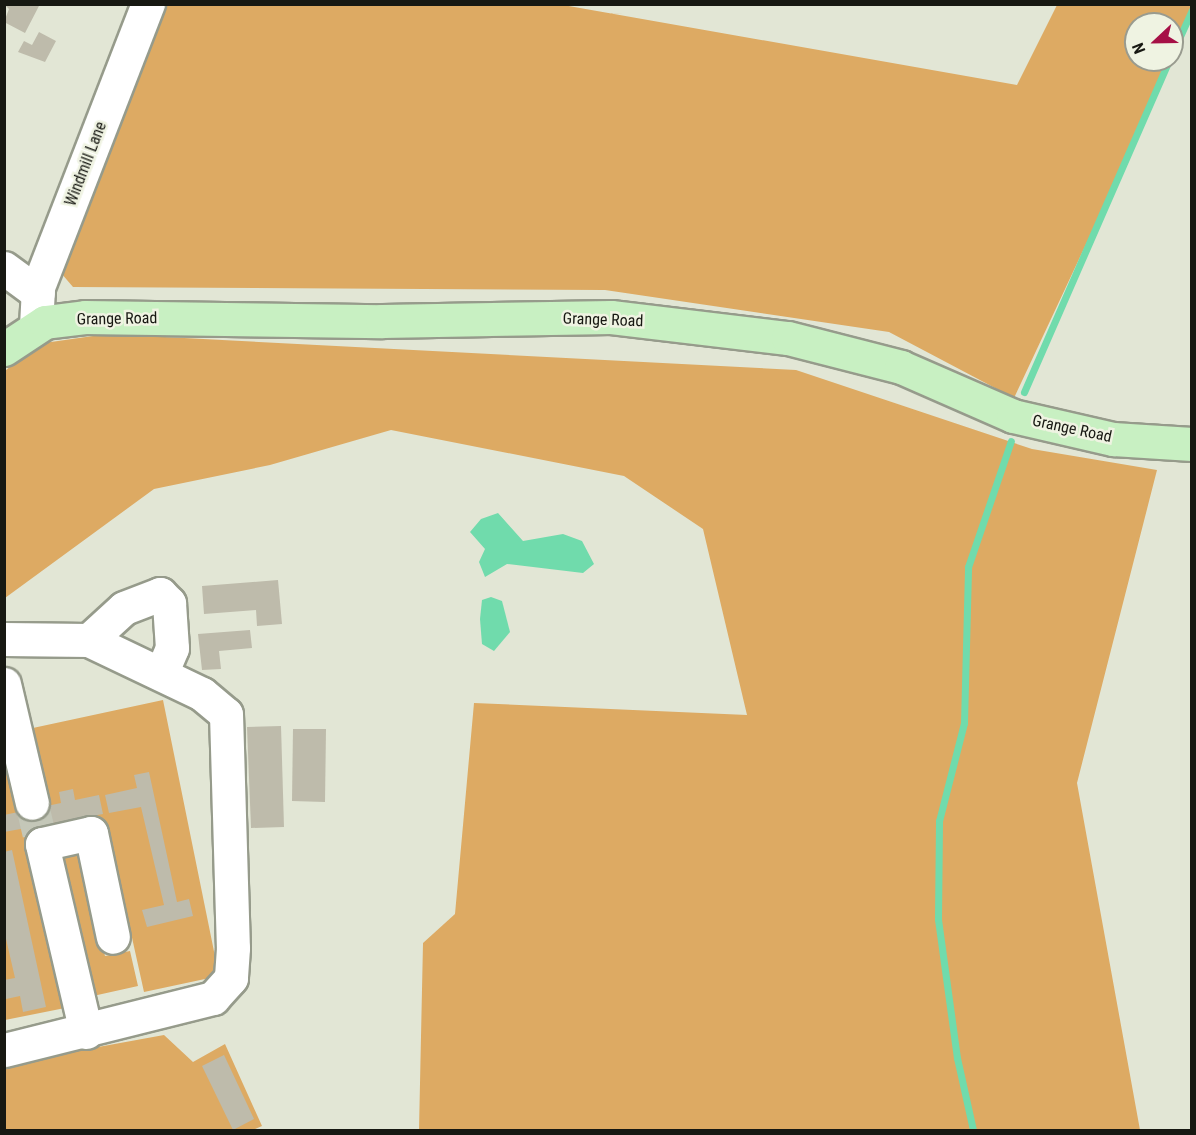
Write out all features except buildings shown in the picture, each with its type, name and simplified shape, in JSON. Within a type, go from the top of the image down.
[{"type":"main road","name":"Grange Road","points":[[4,349],[36,326],[85,317],[382,321],[611,317],[788,338],[902,367],[1013,416],[1113,440],[1191,444]]},
{"type":"street","name":"Windmill Lane","points":[[36,326],[38,293],[148,4]]},
{"type":"street","points":[[4,268],[38,293]]},
{"type":"street","points":[[89,640],[124,608],[160,594],[169,603],[172,648],[161,674]]},
{"type":"street","points":[[4,639],[89,640],[202,694],[226,714],[231,978],[213,998],[86,1032],[4,1050]]},
{"type":"street","points":[[4,684],[86,1032]]},
{"type":"street","points":[[38,827],[90,833],[113,937]]},
{"type":"shaded area","points":[[159,5],[563,5],[1017,85],[1057,5],[1191,5],[1191,20],[1184,35],[1184,12],[1124,12],[1124,72],[1167,72],[1014,398],[889,332],[605,290],[73,287],[61,273]]},
{"type":"shaded area","points":[[107,334],[796,370],[1032,449],[1157,470],[1077,783],[1140,1130],[419,1130],[423,943],[455,914],[474,703],[747,715],[703,529],[624,476],[391,430],[270,465],[154,489],[5,598],[5,371],[37,344]]},
{"type":"shaded area","points":[[498,513],[523,541],[563,534],[582,541],[594,564],[583,573],[507,564],[485,577],[479,562],[485,549],[470,532],[481,519]]},
{"type":"shaded area","points":[[491,597],[502,601],[510,632],[494,651],[482,644],[480,619],[482,600]]},
{"type":"shaded area","points":[[163,700],[219,976],[144,992],[108,829],[42,844],[65,1008],[5,1020],[5,734]]},
{"type":"shaded area","points":[[81,851],[105,956],[130,951],[138,986],[84,998],[53,857]]},
{"type":"shaded area","points":[[164,1035],[193,1062],[225,1044],[262,1126],[253,1130],[5,1130],[5,1064]]},
{"type":"waterway","points":[[1184,28],[1192,10]]},
{"type":"waterway","points":[[1024,392],[1164,72]]},
{"type":"waterway","points":[[973,1130],[957,1058],[938,919],[939,821],[964,723],[968,567],[1011,441]]},
{"type":"tunnel","points":[[32,803],[39,833]]}]
